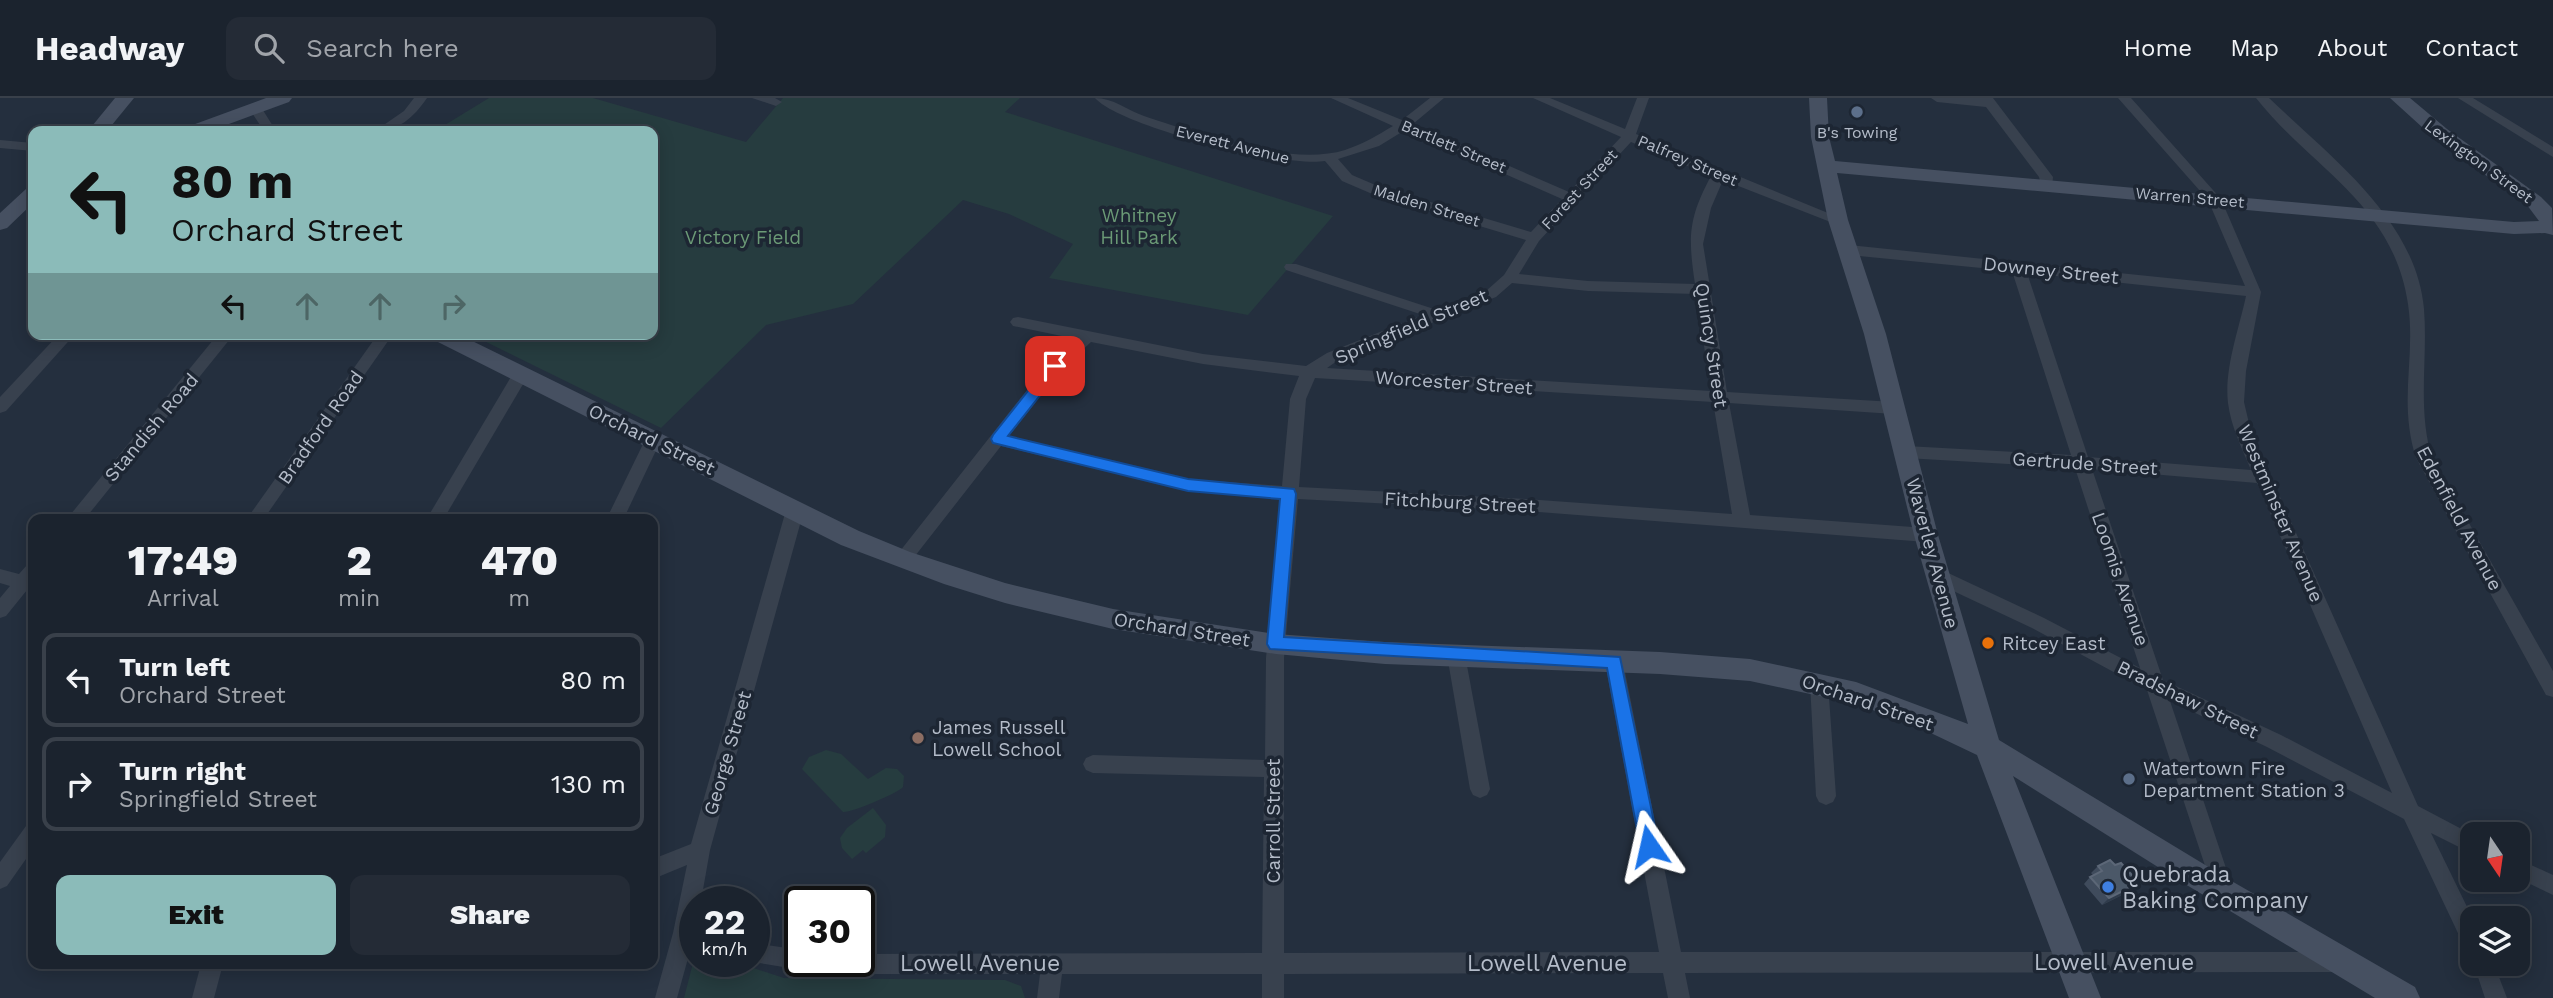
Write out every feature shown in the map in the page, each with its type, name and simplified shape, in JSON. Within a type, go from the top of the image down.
[{"type":"street","points":[[102,126],[125,98]]},
{"type":"street","points":[[209,126],[283,98]]},
{"type":"street","points":[[389,126],[409,114],[421,98]]},
{"type":"street","points":[[758,98],[776,102]]},
{"type":"street","name":"Everett Avenue","points":[[1101,98],[1125,113],[1224,144],[1273,157],[1330,159],[1372,145],[1406,124],[1438,98]]},
{"type":"street","name":"Bartlett Street","points":[[1337,98],[1406,124],[1569,197]]},
{"type":"street","name":"Palfrey Street","points":[[1539,98],[1719,174],[1838,220]]},
{"type":"street","name":"Forest Street","points":[[1509,278],[1534,238],[1569,197],[1629,136],[1643,98]]},
{"type":"street","name":"Waverley Avenue","points":[[1818,98],[1817,114],[1838,220],[1895,408],[1938,576],[1988,748],[2085,998]]},
{"type":"street","points":[[1937,98],[1987,100],[2046,177],[2047,184]]},
{"type":"street","points":[[2124,98],[2214,199],[2231,232],[2254,292]]},
{"type":"street","name":"Edenfield Avenue","points":[[2262,98],[2312,146],[2376,215],[2404,260],[2412,282],[2417,341],[2412,410],[2424,460],[2553,689]]},
{"type":"street","name":"Lexington Street","points":[[2399,98],[2447,139],[2542,208],[2553,227]]},
{"type":"street","points":[[2464,98],[2553,153]]},
{"type":"street","points":[[256,110],[267,126]]},
{"type":"street","points":[[0,144],[28,147]]},
{"type":"street","name":"Malden Street","points":[[1330,159],[1347,178],[1375,190],[1534,238]]},
{"type":"street","name":"Warren Street","points":[[1826,166],[2521,228],[2553,227]]},
{"type":"street","name":"Quincy Street","points":[[1719,174],[1705,198],[1696,244],[1726,437],[1742,519]]},
{"type":"street","points":[[2516,188],[2553,205]]},
{"type":"street","points":[[0,224],[28,198]]},
{"type":"street","name":"Downey Street","points":[[1849,250],[2254,292]]},
{"type":"street","name":"Loomis Avenue","points":[[2017,266],[2223,892]]},
{"type":"street","points":[[1291,267],[1438,315]]},
{"type":"street","name":"Springfield Street","points":[[1309,372],[1355,346],[1491,294],[1509,278],[1588,286],[1702,289]]},
{"type":"street","name":"Westminster Avenue","points":[[2254,292],[2238,371],[2236,402],[2243,432],[2412,815],[2460,914]]},
{"type":"street","name":"Worcester Street","points":[[1018,322],[1086,338],[1203,359],[1309,372],[1895,408]]},
{"type":"street","points":[[902,560],[1055,366],[1086,338]]},
{"type":"street","points":[[0,407],[62,340]]},
{"type":"street","name":"Standish Road","points":[[79,514],[222,340]]},
{"type":"street","name":"Bradford Road","points":[[258,514],[382,340]]},
{"type":"street","name":"Orchard Street","points":[[452,340],[902,560],[981,587],[1153,625],[1276,644],[1757,670],[1819,683],[1894,708],[1988,748],[2223,892],[2404,998]]},
{"type":"street","points":[[1276,644],[1298,399],[1309,372]]},
{"type":"street","points":[[438,514],[521,374]]},
{"type":"street","name":"Fitchburg Street","points":[[998,439],[1188,485],[1288,494],[1526,505],[1742,519],[1927,535]]},
{"type":"street","points":[[617,514],[653,440]]},
{"type":"street","name":"Gertrude Street","points":[[1906,452],[2081,462],[2263,477]]},
{"type":"street","name":"George Street","points":[[695,886],[700,850],[796,510]]},
{"type":"street","points":[[0,576],[28,579]]},
{"type":"street","name":"Bradshaw Street","points":[[1938,576],[2157,686],[2274,741],[2460,839]]},
{"type":"street","points":[[0,611],[28,581]]},
{"type":"street","name":"Carroll Street","points":[[1273,998],[1276,644]]},
{"type":"street","points":[[1456,655],[1480,789]]},
{"type":"street","points":[[1614,662],[1679,998]]},
{"type":"street","points":[[1819,683],[1826,796]]},
{"type":"street","points":[[1093,764],[1273,769]]},
{"type":"street","points":[[0,879],[28,839]]},
{"type":"street","points":[[658,867],[700,850]]},
{"type":"street","points":[[2530,874],[2553,885]]},
{"type":"street","name":"Lowell Avenue","points":[[770,956],[819,964],[2341,962]]},
{"type":"street","name":"George Street","points":[[666,998],[679,962]]},
{"type":"street","points":[[1044,963],[1048,998]]},
{"type":"street","points":[[203,998],[211,969]]},
{"type":"street","points":[[2488,976],[2496,998]]},
{"type":"green space","points":[[489,98],[593,98],[746,142],[783,98],[1020,98],[1005,112],[1333,216],[1248,315],[1049,278],[1073,244],[1009,214],[963,200],[853,304],[766,325],[661,428],[482,340],[658,340],[658,126],[443,126]]},
{"type":"green space","points":[[826,750],[841,754],[868,779],[886,768],[897,769],[904,776],[903,787],[874,802],[843,812],[802,769],[809,757]]},
{"type":"green space","points":[[873,808],[886,825],[885,837],[866,853],[863,850],[852,859],[842,848],[840,838],[847,828]]},
{"type":"green space","points":[[770,973],[784,978],[1005,980],[1021,986],[1025,998],[684,998],[689,977],[770,977]]},
{"type":"building","name":"Quebrada Baking Company","points":[[2110,860],[2115,865],[2121,863],[2139,883],[2109,898],[2090,877],[2102,871],[2098,866]]},
{"type":"place","name":"B's Towing","points":[[1857,112]]},
{"type":"place","name":"Ritcey East","points":[[1988,643]]},
{"type":"place","name":"James Russell Lowell School","points":[[918,738]]},
{"type":"place","name":"Watertown Fire Department Station 3","points":[[2129,779]]},
{"type":"place","name":"Quebrada Baking Company","points":[[2108,887]]},
{"type":"route","points":[[1055,366],[998,439],[1188,485],[1288,494],[1276,644],[1614,662],[1649,846]]},
{"type":"park label","name":"Whitney Hill Park","points":[[1139,226]]},
{"type":"park label","name":"Victory Field","points":[[743,237]]}]
